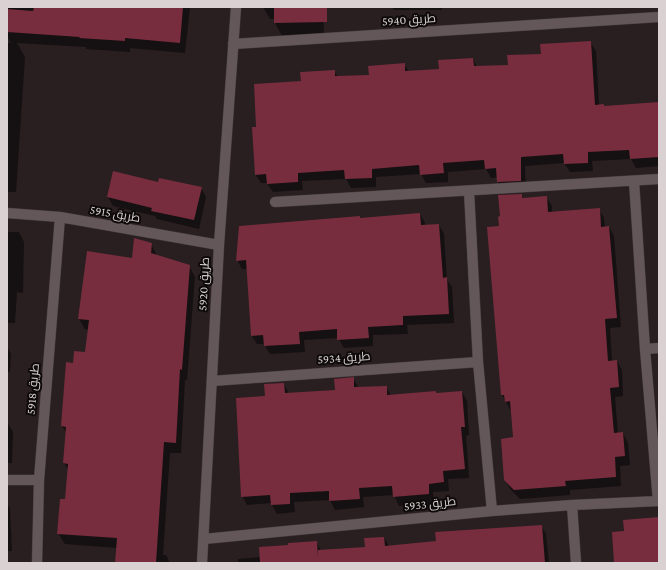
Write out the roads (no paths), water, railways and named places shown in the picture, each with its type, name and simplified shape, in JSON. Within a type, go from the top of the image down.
[{"type":"street","name":"طريق 5920","points":[[202,563],[219,245],[236,7]]},
{"type":"street","name":"طريق 5940","points":[[233,44],[659,17]]},
{"type":"street","points":[[275,202],[659,179]]},
{"type":"street","points":[[634,181],[645,349],[658,501]]},
{"type":"street","points":[[469,191],[478,362],[492,511]]},
{"type":"street","name":"طريق 5915","points":[[7,213],[60,217],[219,245]]},
{"type":"street","name":"طريق 5918","points":[[37,563],[39,480],[60,217]]},
{"type":"street","points":[[645,349],[659,348]]},
{"type":"street","name":"طريق 5934","points":[[212,380],[478,362]]},
{"type":"street","points":[[7,480],[39,480]]},
{"type":"street","name":"طريق 5933","points":[[204,540],[492,511],[658,501]]},
{"type":"street","points":[[572,505],[576,563]]}]
